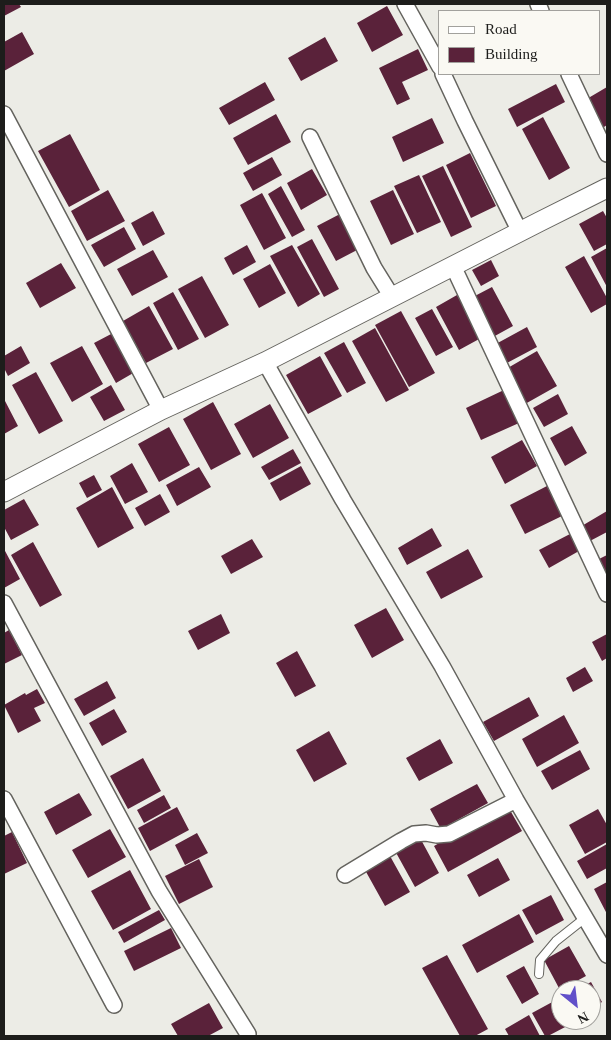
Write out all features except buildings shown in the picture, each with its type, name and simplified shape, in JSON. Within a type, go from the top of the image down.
[{"type":"street","points":[[405,4],[438,63]]},
{"type":"street","points":[[443,75],[520,232]]},
{"type":"street","points":[[569,75],[607,154]]},
{"type":"street","points":[[4,114],[161,410]]},
{"type":"street","points":[[310,137],[374,268],[392,297]]},
{"type":"street","points":[[4,492],[161,410],[265,362],[607,188]]},
{"type":"street","points":[[453,266],[607,594]]},
{"type":"street","points":[[265,362],[342,500],[447,674],[516,800],[607,953]]},
{"type":"street","points":[[4,603],[159,890],[248,1034]]},
{"type":"street","points":[[4,799],[114,1005]]},
{"type":"street","points":[[345,875],[414,834],[449,834],[516,800]]},
{"type":"lane","points":[[539,974],[540,960],[556,940],[585,918]]}]
